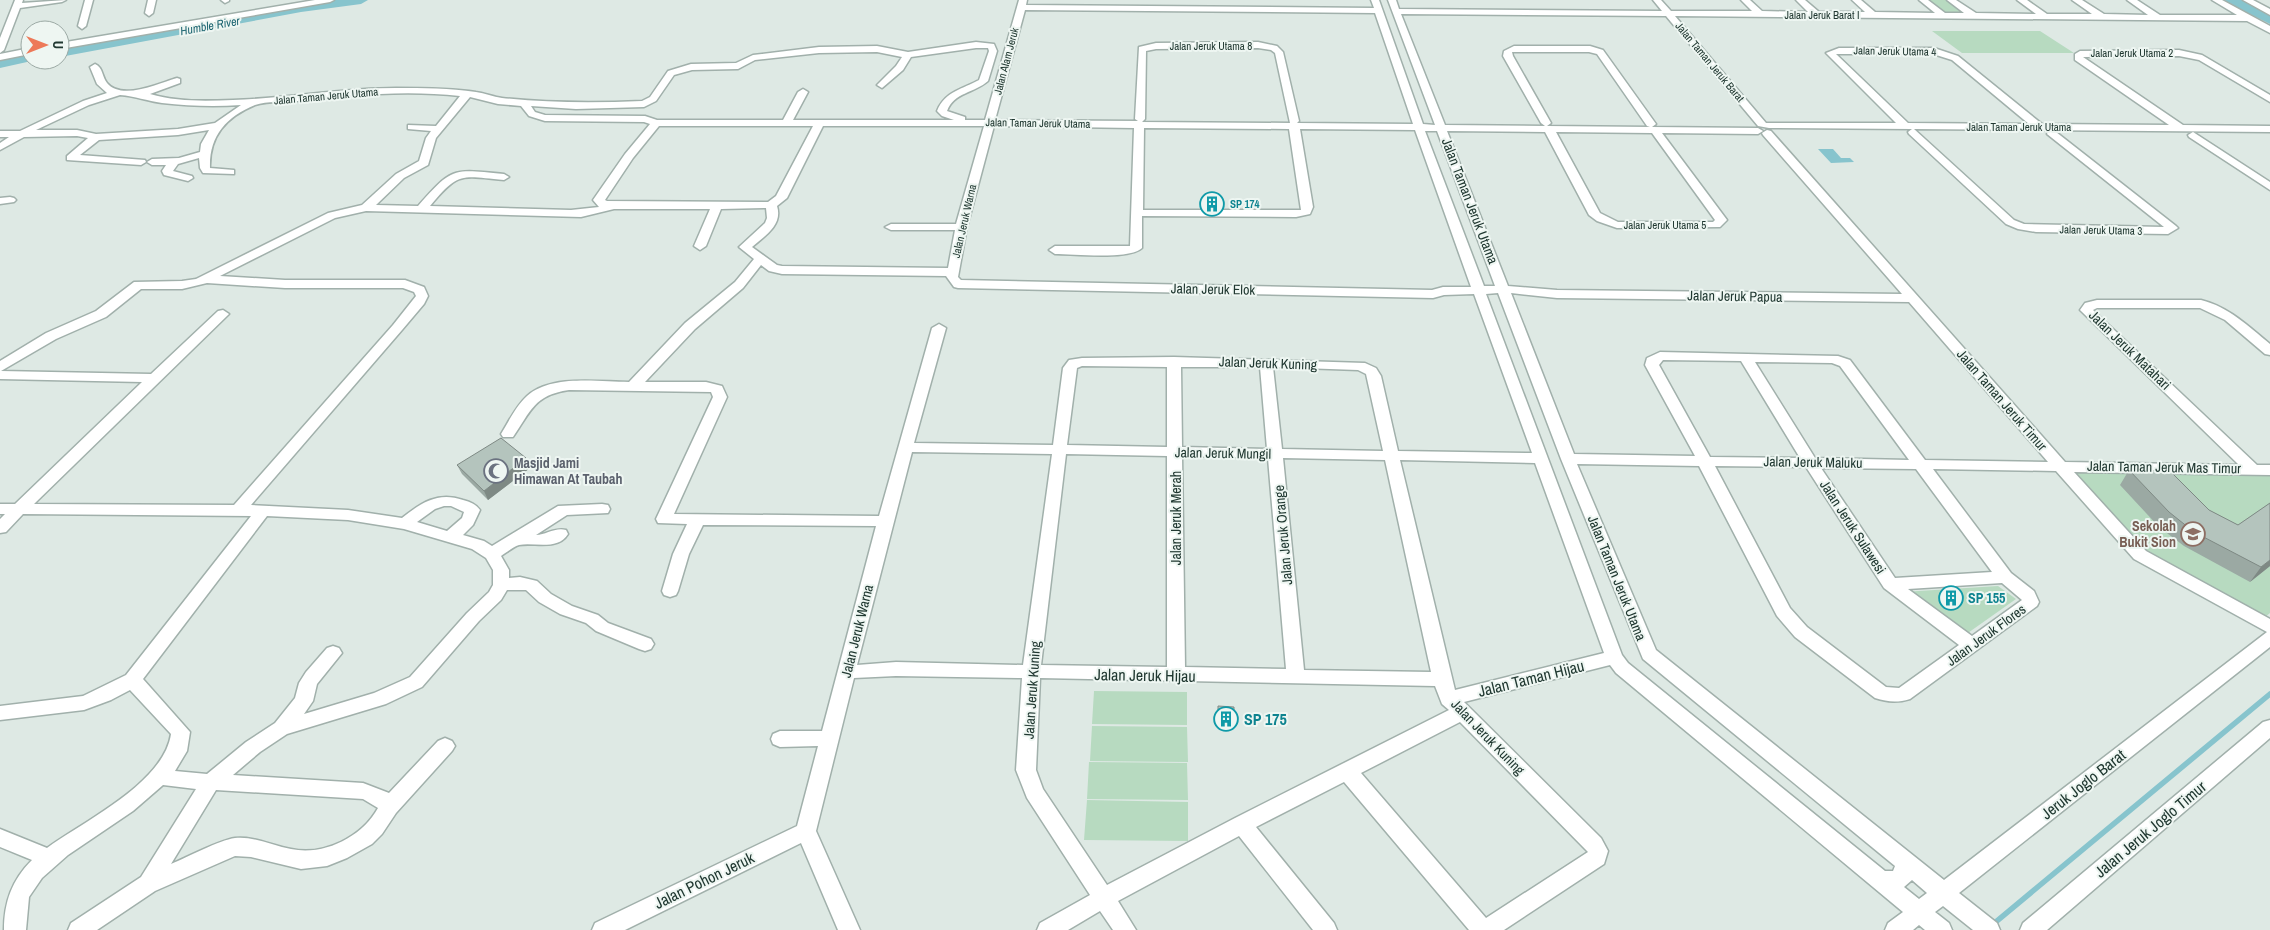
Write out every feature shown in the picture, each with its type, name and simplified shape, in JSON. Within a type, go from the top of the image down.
[{"type":"street","points":[[0,50],[18,3],[62,0]]},
{"type":"street","points":[[82,26],[89,0]]},
{"type":"street","points":[[149,13],[152,0]]},
{"type":"street","points":[[70,44],[290,3],[330,0]]},
{"type":"street","name":"Jalan Taman Jeruk Utama","points":[[1376,0],[1418,125],[1482,294],[1539,458],[1614,657],[1622,668],[1938,928]]},
{"type":"street","name":"Jalan Taman Jeruk Utama","points":[[1392,0],[1510,295],[1568,459],[1649,654],[1989,930]]},
{"type":"street","points":[[1462,0],[1468,11]]},
{"type":"street","points":[[1520,0],[1527,12]]},
{"type":"street","points":[[1581,0],[1589,12]]},
{"type":"street","name":"Jalan Taman Jeruk Barat","points":[[1657,0],[1764,128]]},
{"type":"street","points":[[1745,0],[1760,14]]},
{"type":"street","points":[[1800,0],[1817,15]]},
{"type":"street","points":[[1856,0],[1873,15]]},
{"type":"street","points":[[1923,0],[1944,16]]},
{"type":"street","points":[[1951,0],[1974,16]]},
{"type":"street","points":[[2021,0],[2045,16]]},
{"type":"street","points":[[2076,0],[2102,17]]},
{"type":"street","points":[[2131,0],[2159,18]]},
{"type":"street","points":[[2216,0],[2270,30]]},
{"type":"street","points":[[2246,0],[2270,12]]},
{"type":"street","points":[[1022,3],[1379,11]]},
{"type":"street","name":"Jalan Alam Jeruk","points":[[990,120],[1022,3]]},
{"type":"street","name":"Jalan Jeruk Barat I","points":[[1396,11],[2248,18]]},
{"type":"street","name":"Jalan Taman Jeruk Utama","points":[[0,147],[23,133],[86,103],[114,94],[129,92],[186,104],[253,102],[354,92],[396,91],[467,94],[498,101],[576,106],[644,104],[653,99],[671,73],[681,69],[738,66],[753,58],[819,50],[890,50],[908,55],[976,45],[993,47],[983,81],[960,91],[943,105],[942,110],[945,114],[974,123]]},
{"type":"street","name":"Jalan Jeruk Utama 8","points":[[1140,122],[1142,49],[1156,46],[1258,46],[1274,48],[1278,52],[1294,123]]},
{"type":"street","points":[[1547,126],[1508,56],[1508,51],[1514,49],[1590,49],[1600,52],[1653,127]]},
{"type":"street","name":"Jalan Jeruk Utama 4","points":[[1909,129],[1830,53],[1839,51],[1934,51],[1945,53],[1956,58],[2039,127]]},
{"type":"street","points":[[0,57],[20,53]]},
{"type":"street","name":"Jalan Jeruk Utama 2","points":[[2180,128],[2078,58],[2080,54],[2160,53],[2192,55],[2202,58],[2270,99]]},
{"type":"street","points":[[882,85],[900,68],[908,55]]},
{"type":"street","points":[[1396,57],[1414,58]]},
{"type":"street","points":[[95,67],[102,84],[114,94]]},
{"type":"street","points":[[141,94],[176,81]]},
{"type":"street","points":[[787,122],[803,92]]},
{"type":"street","points":[[366,208],[400,176],[424,163],[431,138],[467,94]]},
{"type":"street","points":[[0,134],[77,132],[96,136],[178,132],[215,126],[253,102]]},
{"type":"street","points":[[525,103],[526,108],[531,113],[643,113],[652,116],[654,122],[599,200],[603,204],[613,206],[771,205],[782,198],[820,122]]},
{"type":"street","name":"Jalan Taman Jeruk Utama","points":[[654,122],[974,123],[990,120],[1764,128],[1909,129],[2039,127],[2270,129]]},
{"type":"street","name":"Jalan Jeruk Warna","points":[[990,120],[961,228],[952,277],[958,284],[992,285]]},
{"type":"street","points":[[1055,250],[1132,250],[1136,248],[1140,122]]},
{"type":"street","points":[[1137,213],[1296,214],[1306,212],[1308,207],[1294,123]]},
{"type":"street","points":[[215,126],[203,154],[205,168],[207,171],[230,172]]},
{"type":"street","name":"Jalan Jeruk Utama 5","points":[[1547,126],[1596,215],[1601,219],[1617,225],[1716,225],[1721,220],[1653,127]]},
{"type":"street","points":[[412,127],[438,128]]},
{"type":"street","name":"Jalan Taman Jeruk Timur","points":[[1764,128],[2058,465],[2140,554],[2270,627]]},
{"type":"street","name":"Jalan Taman Jeruk Utama","points":[[1909,129],[2052,134],[2270,136]]},
{"type":"street","name":"Jalan Jeruk Utama 3","points":[[1909,129],[2010,222],[2022,227],[2036,229],[2168,231],[2172,228],[2052,134]]},
{"type":"street","points":[[2193,135],[2270,187]]},
{"type":"street","points":[[96,136],[71,158],[141,162]]},
{"type":"street","points":[[152,162],[174,162],[203,154]]},
{"type":"street","points":[[174,162],[167,171],[168,173],[188,178]]},
{"type":"street","points":[[421,209],[457,174],[504,177]]},
{"type":"street","points":[[771,205],[774,217],[772,223],[745,247],[773,268],[782,270],[952,272]]},
{"type":"street","points":[[1,368],[59,331],[101,314],[138,285],[182,285],[205,279],[332,215],[366,208],[554,211],[586,214],[601,212],[613,206]]},
{"type":"street","points":[[700,246],[717,206]]},
{"type":"street","points":[[891,227],[961,228]]},
{"type":"street","points":[[634,385],[690,326],[739,285],[760,259]]},
{"type":"street","points":[[205,279],[285,284],[404,284],[420,290],[422,296],[420,302],[354,379],[294,444],[238,510]]},
{"type":"street","name":"Jalan Jeruk Elok","points":[[992,285],[1434,294],[1445,297],[1482,294]]},
{"type":"street","name":"Jalan Jeruk Papua","points":[[1510,295],[1543,291],[1558,294],[1914,298]]},
{"type":"street","name":"Jalan Jeruk Papua","points":[[1482,294],[1546,298],[1558,294]]},
{"type":"street","name":"Jalan Jeruk Matahari","points":[[2252,470],[2086,310],[2089,306],[2097,304],[2200,304],[2216,308],[2225,314],[2270,351]]},
{"type":"street","points":[[0,528],[154,378],[223,314]]},
{"type":"street","name":"Jalan Jeruk Warna","points":[[806,831],[828,738],[847,672],[885,521],[939,328]]},
{"type":"street","name":"Jalan Jeruk Flores","points":[[1660,356],[1746,358],[1833,359],[1845,363],[2005,577],[2028,595],[2031,602],[1904,694],[1895,696],[1881,693],[1791,624],[1652,365],[1652,361],[1660,356]]},
{"type":"street","name":"Jalan Jeruk Sulawesi","points":[[1746,358],[1810,462],[1890,584],[1972,645]]},
{"type":"street","name":"Jalan Jeruk Kuning","points":[[1125,930],[1034,792],[1026,770],[1031,673],[1058,451],[1070,368],[1074,363],[1174,361],[1266,363],[1360,366],[1371,371],[1374,376],[1442,679],[1456,706],[1594,844],[1598,851],[1597,858],[1485,930]]},
{"type":"street","name":"Jalan Jeruk Merah","points":[[1174,361],[1176,675]]},
{"type":"street","name":"Jalan Jeruk Orange","points":[[1266,363],[1296,677]]},
{"type":"street","points":[[1,368],[154,378]]},
{"type":"street","points":[[508,434],[527,405],[537,394],[548,388],[634,385],[706,386],[717,389],[720,397],[664,519],[885,521]]},
{"type":"street","name":"Jalan Jeruk Mungil","points":[[906,447],[1539,458]]},
{"type":"street","name":"Jalan Jeruk Maluku","points":[[1568,459],[2058,465]]},
{"type":"street","name":"Jalan Taman Jeruk Mas Timur","points":[[2058,465],[2270,470]]},
{"type":"street","points":[[405,524],[435,501],[448,499],[463,504],[472,510],[472,515],[466,524],[451,536]]},
{"type":"street","points":[[0,509],[238,510],[348,514],[405,524],[451,536],[478,545],[492,554],[501,570],[501,585],[495,596],[416,682],[379,699],[281,728]]},
{"type":"street","points":[[492,554],[564,510],[602,510]]},
{"type":"street","points":[[0,713],[84,703],[105,695],[132,680],[264,511]]},
{"type":"street","points":[[670,591],[681,554],[698,519]]},
{"type":"street","points":[[514,540],[545,540],[560,534]]},
{"type":"street","points":[[1890,584],[2005,577]]},
{"type":"street","points":[[501,585],[520,582],[531,585],[545,598],[566,610],[592,619],[602,627],[645,644]]},
{"type":"street","name":"Jeruk Joglo Barat","points":[[1896,930],[2270,638]]},
{"type":"street","points":[[148,884],[211,782],[253,747],[281,728],[304,700],[308,683],[312,677],[333,653]]},
{"type":"street","name":"Jalan Taman Hijau","points":[[1456,706],[1614,657]]},
{"type":"street","name":"Jalan Jeruk Hijau","points":[[847,672],[896,669],[1031,673],[1442,679]]},
{"type":"street","points":[[16,930],[15,909],[21,891],[33,873],[50,858],[118,810],[159,777],[174,757],[180,743],[181,732],[132,680]]},
{"type":"street","points":[[1048,930],[1103,897],[1242,824],[1348,772],[1456,706]]},
{"type":"street","name":"Jalan Jeruk Joglo Timur","points":[[2031,930],[2270,727]]},
{"type":"street","points":[[780,739],[828,738]]},
{"type":"street","points":[[79,930],[148,884],[234,847],[247,847],[273,855],[303,860],[326,856],[362,840],[385,817],[389,807],[445,746]]},
{"type":"street","points":[[1348,772],[1485,930]]},
{"type":"street","points":[[159,777],[363,791],[376,795],[387,802],[389,807]]},
{"type":"street","points":[[1242,824],[1326,930]]},
{"type":"street","points":[[806,831],[849,930]]},
{"type":"street","name":"Jalan Pohon Jeruk","points":[[603,930],[806,831]]},
{"type":"street","points":[[0,838],[50,858]]},
{"type":"street","points":[[1880,880],[1899,880],[1904,876],[1905,862]]},
{"type":"green space","points":[[1928,0],[1948,0],[1967,14],[1947,14]]},
{"type":"green space","points":[[1932,31],[2040,31],[2074,53],[1962,53]]},
{"type":"green space","points":[[2066,471],[2270,473],[2270,613],[2258,623],[2142,557]]},
{"type":"green space","points":[[1998,586],[2016,599],[1965,635],[1903,592]]},
{"type":"green space","points":[[1094,691],[1187,692],[1187,725],[1092,724]]},
{"type":"green space","points":[[1092,726],[1187,727],[1188,762],[1090,761]]},
{"type":"green space","points":[[1089,762],[1187,763],[1188,800],[1087,799]]},
{"type":"green space","points":[[1087,800],[1188,802],[1188,841],[1084,840]]},
{"type":"water","points":[[1818,149],[1833,149],[1841,158],[1850,158],[1854,162],[1831,163]]},
{"type":"building","name":"Masjid Jami Himawan At Taubah","points":[[501,438],[526,458],[484,491],[457,465]]},
{"type":"building","points":[[2129,470],[2170,471],[2209,510],[2238,525],[2270,503],[2270,560],[2261,567],[2194,532],[2169,512]]},
{"type":"building","name":"SP 175","points":[[1218,706],[1234,707],[1234,722],[1218,722]]},
{"type":"waterway","name":"Humble River","points":[[70,50],[301,8],[361,0]]},
{"type":"waterway","name":"Humble River","points":[[2232,0],[2270,20]]},
{"type":"waterway","name":"Humble River","points":[[0,63],[20,59]]},
{"type":"waterway","points":[[1986,930],[2270,694]]},
{"type":"place","name":"SP 174","points":[[1212,204]]},
{"type":"place","name":"Masjid Jami Himawan At Taubah","points":[[496,471]]},
{"type":"place","name":"Sekolah Bukit Sion","points":[[2193,534]]},
{"type":"place","name":"SP 155","points":[[1951,598]]},
{"type":"place","name":"SP 175","points":[[1226,719]]}]
